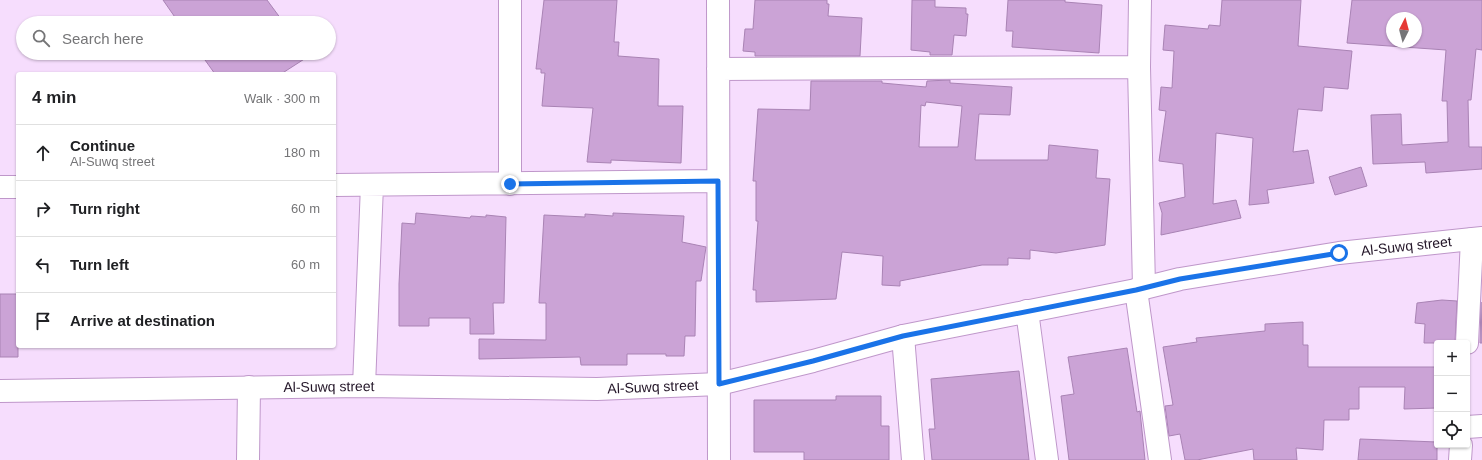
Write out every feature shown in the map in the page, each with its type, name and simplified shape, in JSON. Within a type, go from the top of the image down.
[{"type":"street","points":[[510,0],[510,184]]},
{"type":"street","points":[[718,0],[719,460]]},
{"type":"street","points":[[1140,0],[1140,288],[1160,460]]},
{"type":"street","points":[[718,70],[1139,67]]},
{"type":"street","points":[[336,185],[718,181]]},
{"type":"street","points":[[364,386],[372,185]]},
{"type":"street","points":[[0,187],[16,187]]},
{"type":"street","points":[[1466,340],[1477,239]]},
{"type":"street","name":"Al-Suwq street","points":[[0,391],[364,386],[597,389],[719,384],[813,361],[903,336],[1180,279],[1339,253],[1477,239]]},
{"type":"street","points":[[1027,311],[1047,460]]},
{"type":"street","points":[[903,336],[913,460]]},
{"type":"street","points":[[248,387],[248,460]]},
{"type":"street","points":[[1470,427],[1482,426]]},
{"type":"street","points":[[1460,460],[1461,448]]},
{"type":"building","points":[[163,0],[267,0],[279,16],[174,16]]},
{"type":"building","points":[[544,0],[617,0],[614,42],[619,42],[618,56],[659,59],[658,106],[683,106],[681,163],[611,160],[611,163],[587,162],[593,108],[542,106],[545,73],[541,73],[541,69],[536,69]]},
{"type":"building","points":[[755,0],[827,0],[827,4],[829,4],[828,16],[862,18],[860,56],[755,56],[755,52],[743,51],[745,29],[753,29]]},
{"type":"building","points":[[912,0],[935,0],[935,7],[966,8],[966,14],[968,14],[966,36],[954,35],[952,55],[930,55],[930,52],[911,50]]},
{"type":"building","points":[[1008,0],[1065,0],[1065,2],[1102,5],[1099,53],[1012,47],[1013,31],[1006,31]]},
{"type":"building","points":[[1222,0],[1301,0],[1298,46],[1352,51],[1348,89],[1324,87],[1322,111],[1298,109],[1293,152],[1308,150],[1314,183],[1267,190],[1269,203],[1249,205],[1253,138],[1216,133],[1213,204],[1236,200],[1241,218],[1161,235],[1162,213],[1159,203],[1185,197],[1183,164],[1159,161],[1166,111],[1159,110],[1161,87],[1172,88],[1174,51],[1163,50],[1165,25],[1208,29],[1209,25],[1220,26]]},
{"type":"building","points":[[1352,0],[1482,0],[1482,50],[1476,49],[1471,100],[1468,100],[1469,147],[1482,147],[1482,169],[1426,173],[1425,162],[1373,164],[1371,115],[1401,114],[1402,145],[1448,142],[1447,101],[1442,101],[1446,50],[1418,48],[1422,48],[1422,12],[1386,12],[1386,46],[1347,43]]},
{"type":"building","points":[[205,60],[303,60],[284,72],[214,72]]},
{"type":"building","points":[[950,80],[950,83],[1012,87],[1010,115],[979,114],[975,160],[1048,160],[1049,145],[1098,150],[1096,178],[1110,179],[1105,245],[1056,253],[1030,250],[1030,259],[1008,258],[1008,265],[982,265],[900,281],[900,286],[882,285],[883,256],[842,252],[836,299],[756,302],[756,290],[753,290],[758,221],[756,221],[756,181],[753,181],[758,109],[810,110],[811,81],[882,81],[882,83],[926,87],[927,81]],"holes":[[[926,102],[962,106],[958,147],[919,147],[921,105],[925,106]]]},
{"type":"building","points":[[1361,167],[1367,186],[1335,195],[1329,177]]},
{"type":"building","points":[[416,213],[470,218],[471,216],[486,217],[486,215],[506,217],[504,303],[493,303],[494,334],[470,334],[470,318],[429,318],[429,326],[399,326],[399,284],[402,223],[415,224]]},
{"type":"building","points":[[613,213],[684,216],[682,242],[706,247],[701,281],[696,281],[695,336],[685,336],[684,356],[666,356],[666,354],[627,354],[627,365],[581,365],[580,357],[479,359],[479,339],[546,340],[546,303],[539,303],[544,215],[585,217],[585,214],[613,216]]},
{"type":"building","points":[[0,294],[16,294],[16,348],[18,348],[18,357],[0,357]]},
{"type":"building","points":[[1442,300],[1457,301],[1455,340],[1434,340],[1434,343],[1424,343],[1425,324],[1415,323],[1417,303]]},
{"type":"building","points":[[1481,302],[1482,343],[1480,343]]},
{"type":"building","points":[[1303,322],[1303,345],[1308,345],[1308,367],[1434,367],[1434,408],[1404,409],[1405,387],[1359,387],[1359,409],[1349,409],[1349,420],[1324,420],[1323,450],[1296,448],[1297,460],[1254,460],[1253,449],[1197,460],[1185,460],[1180,434],[1169,436],[1165,406],[1173,405],[1163,347],[1197,342],[1196,338],[1265,331],[1265,324]]},
{"type":"building","points":[[1127,348],[1137,412],[1140,411],[1145,460],[1069,460],[1061,396],[1074,394],[1068,357]]},
{"type":"building","points":[[1019,371],[1029,460],[932,460],[929,429],[935,429],[931,379]]},
{"type":"building","points":[[836,396],[881,396],[881,426],[889,426],[889,460],[804,460],[804,452],[754,452],[754,400],[836,400]]},
{"type":"building","points":[[1360,439],[1434,442],[1434,448],[1437,448],[1437,460],[1358,460]]},
{"type":"route","points":[[510,184],[718,181],[719,384],[813,361],[903,336],[1136,290],[1180,279],[1339,253]]}]
